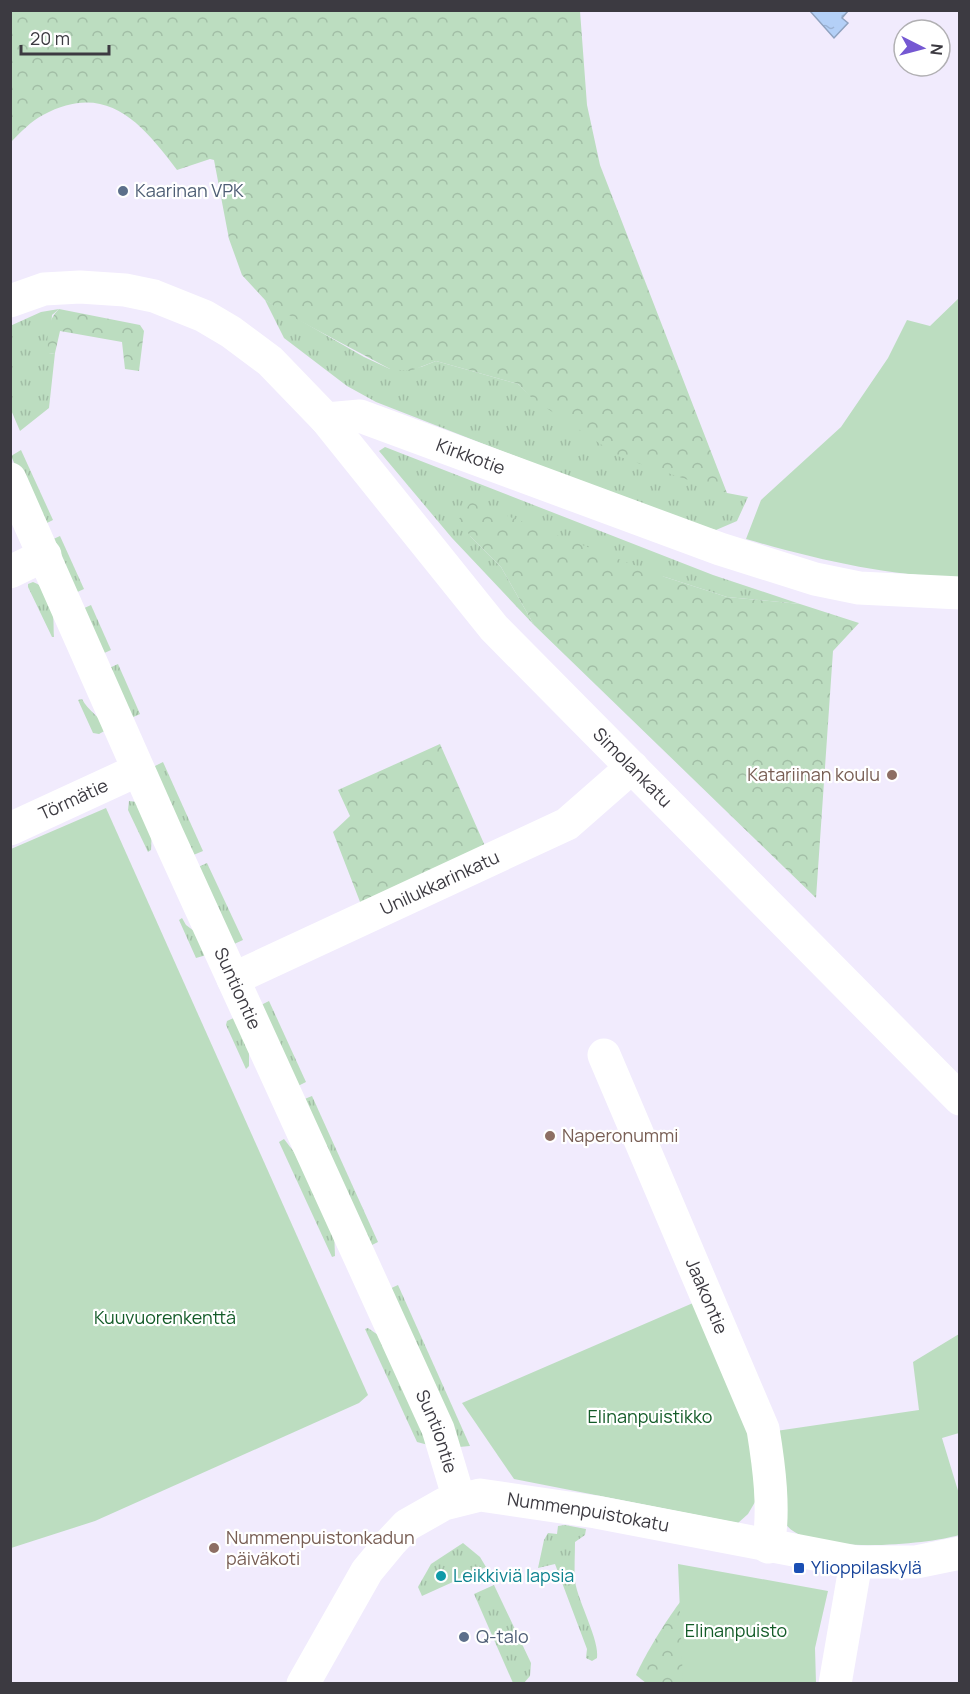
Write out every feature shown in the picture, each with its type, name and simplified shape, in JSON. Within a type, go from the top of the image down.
[{"type":"street","points":[[10,301],[44,289],[80,287],[124,290],[179,305],[231,332],[270,361],[326,419]]},
{"type":"street","name":"Kirkkotie","points":[[326,419],[360,416],[699,542],[815,579],[859,588],[960,593]]},
{"type":"street","name":"Simolankatu","points":[[326,419],[494,628],[960,1099]]},
{"type":"street","name":"Suntiontie","points":[[10,479],[138,770],[438,1429],[459,1499]]},
{"type":"street","points":[[10,572],[45,555]]},
{"type":"street","name":"Unilukkarinkatu","points":[[233,979],[567,824],[632,767]]},
{"type":"street","name":"Törmätie","points":[[10,829],[138,770]]},
{"type":"street","name":"Jaakontie","points":[[604,1055],[763,1429],[771,1535],[768,1547]]},
{"type":"street","name":"Nummenpuistokatu","points":[[303,1683],[367,1571],[391,1542],[407,1525],[444,1504],[459,1499],[480,1495],[516,1498],[856,1562],[916,1562],[960,1553]]},
{"type":"street","points":[[835,1683],[856,1562]]},
{"type":"green space","points":[[11,10],[580,11],[587,105],[600,165],[727,493],[620,457],[533,399],[518,384],[436,361],[410,371],[390,369],[287,314],[265,300],[242,275],[229,239],[214,160],[210,159],[177,170],[150,136],[120,112],[104,105],[85,103],[65,106],[43,115],[11,142]]},
{"type":"green space","points":[[959,298],[959,578],[878,570],[799,554],[746,539],[761,500],[841,427],[888,358],[907,320],[930,326]]},
{"type":"green space","points":[[265,300],[364,357],[390,369],[421,367],[436,361],[518,384],[534,399],[727,493],[748,497],[737,521],[716,530],[687,523],[376,402],[347,386],[284,338]]},
{"type":"green space","points":[[59,309],[52,315],[49,354],[55,353],[49,408],[20,431],[11,410],[10,326],[41,312]]},
{"type":"green space","points":[[59,309],[140,325],[144,331],[139,371],[125,369],[122,342],[60,331],[55,353],[49,354],[48,330]]},
{"type":"green space","points":[[385,447],[713,575],[800,604],[727,597],[665,577],[470,536],[501,567],[534,625],[452,538],[379,451]]},
{"type":"green space","points":[[21,450],[53,520],[43,525],[11,456]]},
{"type":"green space","points":[[471,502],[665,577],[727,597],[800,604],[859,623],[833,651],[816,898],[534,625],[501,567],[470,536],[459,519]]},
{"type":"green space","points":[[60,536],[84,589],[73,594],[49,541]]},
{"type":"green space","points":[[33,582],[46,591],[52,605],[54,637],[28,587],[28,584]]},
{"type":"green space","points":[[91,605],[111,650],[100,655],[80,610]]},
{"type":"green space","points":[[118,664],[140,714],[129,719],[107,669]]},
{"type":"green space","points":[[82,699],[108,729],[99,734],[93,733],[78,700]]},
{"type":"green space","points":[[440,744],[485,846],[362,907],[333,832],[350,816],[338,790]]},
{"type":"green space","points":[[163,762],[203,851],[191,856],[151,768]]},
{"type":"green space","points":[[129,801],[137,802],[152,827],[151,850],[148,852],[128,810]]},
{"type":"green space","name":"Kuuvuorenkenttä","points":[[106,808],[368,1395],[359,1403],[95,1521],[11,1548],[11,849]]},
{"type":"green space","points":[[207,863],[243,940],[232,945],[196,868]]},
{"type":"green space","points":[[182,918],[186,925],[198,934],[210,954],[196,958],[179,920]]},
{"type":"green space","points":[[269,1001],[306,1082],[296,1087],[259,1006]]},
{"type":"green space","points":[[238,1016],[249,1042],[249,1066],[246,1069],[226,1025],[227,1021]]},
{"type":"green space","points":[[312,1096],[378,1242],[368,1247],[302,1100]]},
{"type":"green space","points":[[284,1139],[294,1152],[334,1230],[335,1256],[332,1257],[279,1142]]},
{"type":"green space","points":[[398,1285],[470,1446],[459,1447],[387,1290]]},
{"type":"green space","name":"Elinanpuistikko","points":[[693,1303],[753,1428],[755,1502],[748,1514],[738,1523],[514,1479],[462,1403]]},
{"type":"green space","points":[[368,1328],[381,1337],[432,1446],[417,1442],[365,1329]]},
{"type":"green space","points":[[959,1334],[959,1433],[942,1438],[959,1494],[959,1535],[895,1544],[840,1544],[816,1540],[797,1533],[785,1523],[776,1431],[919,1410],[913,1362]]},
{"type":"green space","points":[[558,1526],[586,1529],[585,1535],[575,1542],[575,1581],[597,1651],[597,1658],[592,1661],[586,1658],[587,1649],[555,1564],[538,1568],[544,1540],[548,1533],[557,1534]]},
{"type":"green space","points":[[463,1543],[480,1557],[486,1567],[422,1596],[418,1587],[431,1564]]},
{"type":"green space","name":"Elinanpuisto","points":[[678,1564],[828,1591],[815,1648],[816,1683],[683,1683]]},
{"type":"green space","points":[[710,1570],[739,1594],[764,1684],[646,1683],[636,1675],[649,1649],[679,1603],[700,1578]]},
{"type":"green space","points":[[494,1585],[531,1663],[530,1676],[524,1683],[513,1683],[474,1594]]},
{"type":"water","points":[[810,11],[848,11],[842,18],[848,23],[834,38]]},
{"type":"place","name":"Kaarinan VPK","points":[[123,191]]},
{"type":"place","name":"Katariinan koulu","points":[[892,775]]},
{"type":"place","name":"Naperonummi","points":[[550,1136]]},
{"type":"place","name":"Nummenpuistonkadun päiväkoti","points":[[214,1548]]},
{"type":"place","name":"Ylioppilaskylä","points":[[799,1568]]},
{"type":"place","name":"Leikkiviä lapsia","points":[[441,1576]]},
{"type":"place","name":"Q-talo","points":[[464,1637]]}]
